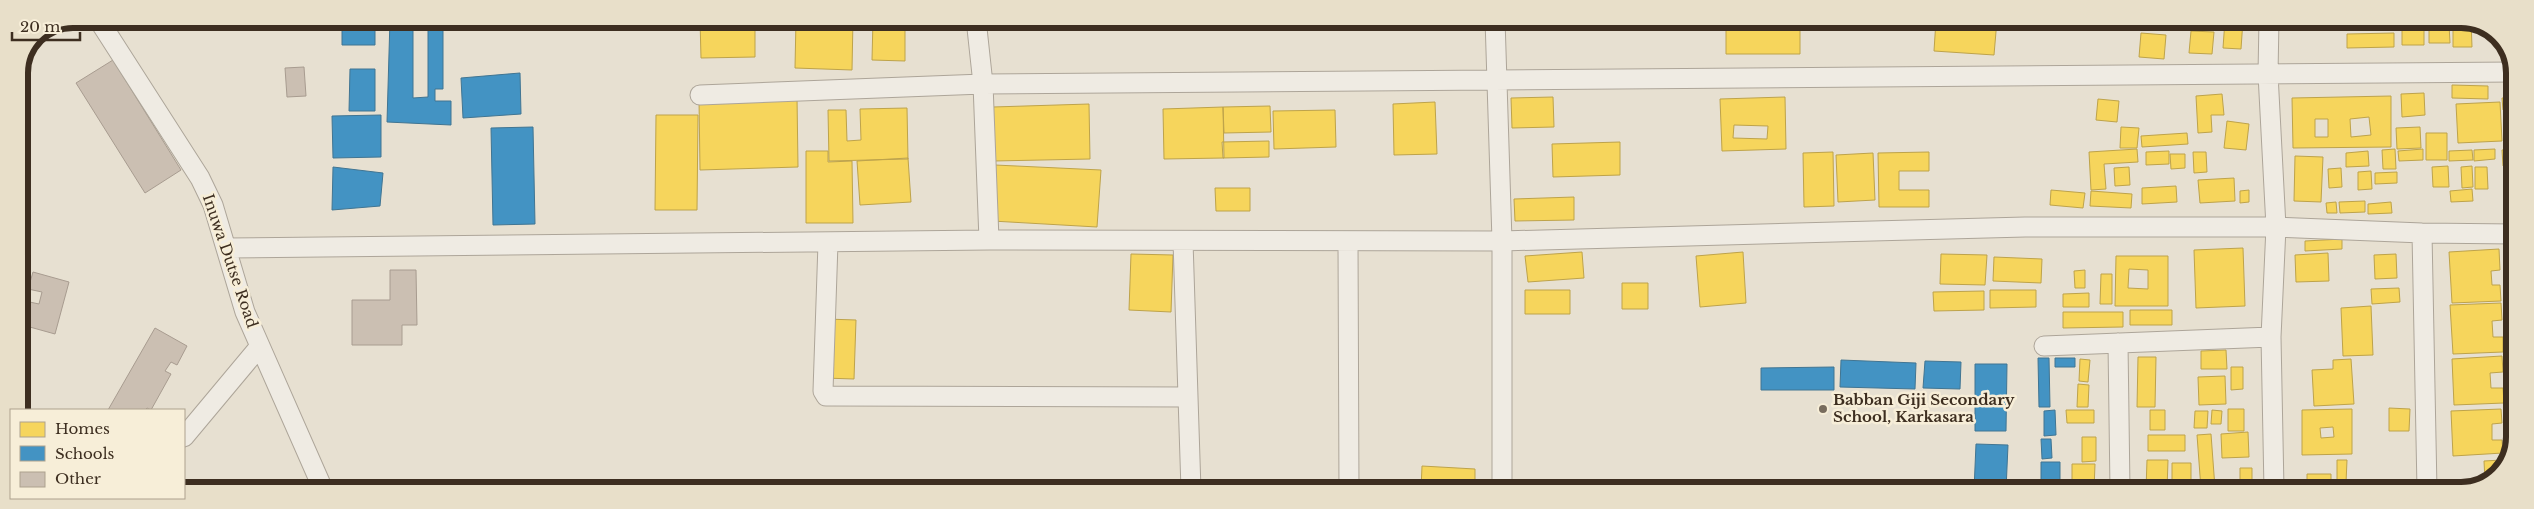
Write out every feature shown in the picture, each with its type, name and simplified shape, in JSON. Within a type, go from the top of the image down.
[{"type":"street","name":"Inuwa Dutse Road","points":[[103,27],[200,178],[213,205],[245,312],[320,482]]},
{"type":"street","points":[[977,27],[983,84],[989,240]]},
{"type":"street","points":[[1495,27],[1502,241],[1502,482]]},
{"type":"street","points":[[2269,27],[2268,74],[2276,227],[2271,337],[2274,482]]},
{"type":"street","points":[[700,95],[983,84],[2506,72]]},
{"type":"street","points":[[226,248],[989,240],[1502,241],[2025,227],[2276,227],[2422,233],[2506,234]]},
{"type":"street","points":[[2422,233],[2427,482]]},
{"type":"street","points":[[1183,241],[1191,482]]},
{"type":"street","points":[[1348,241],[1348,482]]},
{"type":"street","points":[[828,243],[823,391],[826,396],[1188,397]]},
{"type":"street","points":[[2044,346],[2271,337]]},
{"type":"street","points":[[2118,343],[2120,482]]},
{"type":"street","points":[[185,437],[260,346]]},
{"type":"building: Homes","points":[[700,27],[755,27],[755,57],[701,58]]},
{"type":"building: Homes","points":[[796,27],[853,27],[852,70],[795,68]]},
{"type":"building: Homes","points":[[873,27],[905,27],[905,61],[872,60]]},
{"type":"building: Homes","points":[[1726,27],[1800,27],[1800,54],[1726,54]]},
{"type":"building: Homes","points":[[1936,27],[1996,27],[1994,55],[1934,51]]},
{"type":"building: Homes","points":[[2224,27],[2243,27],[2241,49],[2223,48]]},
{"type":"building: Homes","points":[[2402,27],[2424,27],[2424,45],[2402,45]]},
{"type":"building: Homes","points":[[2429,27],[2449,27],[2450,43],[2429,43]]},
{"type":"building: Homes","points":[[2453,27],[2471,28],[2472,47],[2453,47]]},
{"type":"building: Homes","points":[[2191,31],[2214,32],[2212,54],[2189,53]]},
{"type":"building: Homes","points":[[2141,33],[2166,35],[2164,59],[2139,57]]},
{"type":"building: Homes","points":[[2394,33],[2394,47],[2347,48],[2347,34]]},
{"type":"building: Homes","points":[[2452,85],[2488,86],[2488,99],[2452,98]]},
{"type":"building: Homes","points":[[2424,93],[2425,115],[2402,117],[2401,94]]},
{"type":"building: Homes","points":[[2222,94],[2224,115],[2211,115],[2212,132],[2198,133],[2196,96]]},
{"type":"building: Homes","points":[[2391,96],[2391,147],[2293,148],[2292,98]],"holes":[[[2369,117],[2371,135],[2351,137],[2350,119]],[[2315,119],[2328,119],[2328,137],[2315,137]]]},
{"type":"building: Homes","points":[[797,97],[798,167],[700,170],[699,100]]},
{"type":"building: Homes","points":[[1553,97],[1554,127],[1512,128],[1511,98]]},
{"type":"building: Homes","points":[[1785,97],[1786,149],[1722,151],[1720,99]],"holes":[[[1734,125],[1768,126],[1767,139],[1733,138]]]},
{"type":"building: Homes","points":[[2502,98],[2506,98],[2506,110],[2503,110]]},
{"type":"building: Homes","points":[[2098,99],[2119,101],[2117,122],[2096,120]]},
{"type":"building: Homes","points":[[1435,102],[1437,154],[1394,155],[1393,104]]},
{"type":"building: Homes","points":[[2500,102],[2502,141],[2458,143],[2456,104]]},
{"type":"building: Homes","points":[[1089,104],[1090,159],[994,161],[993,107]]},
{"type":"building: Homes","points":[[1270,106],[1271,132],[1224,133],[1223,107]]},
{"type":"building: Homes","points":[[1223,107],[1224,158],[1164,159],[1163,109]]},
{"type":"building: Homes","points":[[907,108],[908,159],[829,161],[828,110],[846,110],[847,141],[861,140],[860,109]]},
{"type":"building: Homes","points":[[1335,110],[1336,147],[1274,149],[1273,111]]},
{"type":"building: Homes","points":[[656,115],[698,115],[697,210],[655,210]]},
{"type":"building: Homes","points":[[2227,121],[2249,124],[2246,150],[2224,148]]},
{"type":"building: Homes","points":[[2121,127],[2139,128],[2137,148],[2120,148]]},
{"type":"building: Homes","points":[[2420,127],[2421,148],[2397,149],[2396,128]]},
{"type":"building: Homes","points":[[2187,133],[2188,144],[2142,147],[2141,136]]},
{"type":"building: Homes","points":[[2426,133],[2447,133],[2447,160],[2426,160]]},
{"type":"building: Homes","points":[[1269,141],[1269,157],[1223,158],[1222,142]]},
{"type":"building: Homes","points":[[1620,142],[1620,175],[1553,177],[1552,144]]},
{"type":"building: Homes","points":[[2137,149],[2138,162],[2104,164],[2106,189],[2091,190],[2089,152]]},
{"type":"building: Homes","points":[[2395,149],[2396,169],[2383,169],[2382,150]]},
{"type":"building: Homes","points":[[2423,149],[2423,160],[2399,161],[2398,151]]},
{"type":"building: Homes","points":[[2495,149],[2495,159],[2474,161],[2474,150]]},
{"type":"building: Homes","points":[[2472,150],[2473,160],[2449,161],[2449,151]]},
{"type":"building: Homes","points":[[2502,150],[2506,150],[2506,166],[2503,166]]},
{"type":"building: Homes","points":[[806,151],[828,151],[828,162],[852,161],[853,223],[806,223]]},
{"type":"building: Homes","points":[[2169,151],[2169,164],[2146,165],[2146,152]]},
{"type":"building: Homes","points":[[2368,151],[2369,166],[2346,167],[2346,153]]},
{"type":"building: Homes","points":[[1833,152],[1834,206],[1804,207],[1803,153]]},
{"type":"building: Homes","points":[[1929,152],[1929,171],[1899,171],[1899,190],[1929,190],[1929,207],[1879,207],[1878,153]]},
{"type":"building: Homes","points":[[2193,152],[2206,152],[2207,172],[2194,173]]},
{"type":"building: Homes","points":[[1873,153],[1875,200],[1838,202],[1836,155]]},
{"type":"building: Homes","points":[[2170,154],[2185,154],[2185,168],[2171,169]]},
{"type":"building: Homes","points":[[2295,156],[2323,157],[2321,202],[2294,201]]},
{"type":"building: Homes","points":[[908,158],[911,202],[860,205],[857,161]]},
{"type":"building: Homes","points":[[995,165],[1101,170],[1097,227],[992,221]]},
{"type":"building: Homes","points":[[2448,166],[2449,187],[2433,187],[2432,167]]},
{"type":"building: Homes","points":[[2472,166],[2473,187],[2462,188],[2461,167]]},
{"type":"building: Homes","points":[[2129,167],[2130,185],[2115,186],[2114,168]]},
{"type":"building: Homes","points":[[2475,167],[2487,167],[2488,189],[2475,189]]},
{"type":"building: Homes","points":[[2341,168],[2342,187],[2329,188],[2328,169]]},
{"type":"building: Homes","points":[[2371,171],[2372,189],[2358,190],[2358,172]]},
{"type":"building: Homes","points":[[2397,172],[2397,183],[2375,184],[2375,173]]},
{"type":"building: Homes","points":[[2234,178],[2235,201],[2200,203],[2198,180]]},
{"type":"building: Homes","points":[[2176,186],[2177,202],[2142,204],[2142,188]]},
{"type":"building: Homes","points":[[2504,187],[2506,187],[2506,201],[2504,201]]},
{"type":"building: Homes","points":[[1215,188],[1250,188],[1250,211],[1216,211]]},
{"type":"building: Homes","points":[[2472,189],[2473,201],[2451,202],[2450,191]]},
{"type":"building: Homes","points":[[2051,190],[2085,193],[2083,208],[2050,205]]},
{"type":"building: Homes","points":[[2249,190],[2249,202],[2240,203],[2240,191]]},
{"type":"building: Homes","points":[[2091,191],[2132,194],[2131,208],[2090,206]]},
{"type":"building: Homes","points":[[1574,197],[1574,220],[1515,221],[1514,199]]},
{"type":"building: Homes","points":[[2365,201],[2365,212],[2340,213],[2339,202]]},
{"type":"building: Homes","points":[[2336,202],[2337,213],[2327,213],[2326,203]]},
{"type":"building: Homes","points":[[2391,202],[2392,213],[2368,214],[2368,204]]},
{"type":"building: Homes","points":[[2342,239],[2342,249],[2305,251],[2305,241]]},
{"type":"building: Homes","points":[[2243,248],[2245,306],[2196,308],[2194,250]]},
{"type":"building: Homes","points":[[2499,249],[2500,270],[2491,271],[2492,285],[2500,285],[2501,301],[2452,303],[2449,252]]},
{"type":"building: Homes","points":[[1582,252],[1584,278],[1528,282],[1525,256]]},
{"type":"building: Homes","points":[[1743,252],[1746,303],[1700,307],[1696,256]]},
{"type":"building: Homes","points":[[2328,253],[2329,281],[2296,282],[2295,255]]},
{"type":"building: Homes","points":[[1131,254],[1173,255],[1171,312],[1129,310]]},
{"type":"building: Homes","points":[[1941,254],[1987,255],[1985,285],[1940,284]]},
{"type":"building: Homes","points":[[2396,254],[2397,278],[2375,279],[2374,255]]},
{"type":"building: Homes","points":[[2116,256],[2168,256],[2168,306],[2115,306]],"holes":[[[2129,269],[2148,270],[2148,289],[2128,288]]]},
{"type":"building: Homes","points":[[1994,257],[2042,259],[2041,283],[1993,281]]},
{"type":"building: Homes","points":[[2085,270],[2085,288],[2075,288],[2074,271]]},
{"type":"building: Homes","points":[[2101,274],[2112,274],[2112,304],[2100,304]]},
{"type":"building: Homes","points":[[1622,283],[1648,283],[1648,309],[1622,309]]},
{"type":"building: Homes","points":[[2399,288],[2400,302],[2372,304],[2371,289]]},
{"type":"building: Homes","points":[[1525,290],[1570,290],[1570,314],[1525,314]]},
{"type":"building: Homes","points":[[1990,290],[2036,290],[2036,307],[1990,308]]},
{"type":"building: Homes","points":[[1984,291],[1984,310],[1934,311],[1933,292]]},
{"type":"building: Homes","points":[[2089,293],[2089,307],[2063,307],[2063,294]]},
{"type":"building: Homes","points":[[2501,303],[2502,320],[2492,321],[2493,337],[2503,337],[2503,352],[2453,354],[2450,305]]},
{"type":"building: Homes","points":[[2371,306],[2373,355],[2343,356],[2341,308]]},
{"type":"building: Homes","points":[[2130,310],[2172,310],[2172,325],[2130,325]]},
{"type":"building: Homes","points":[[2063,312],[2123,312],[2123,327],[2063,328]]},
{"type":"building: Homes","points":[[826,319],[856,320],[854,379],[824,378]]},
{"type":"building: Homes","points":[[2226,350],[2227,369],[2201,369],[2201,351]]},
{"type":"building: Homes","points":[[2502,356],[2503,372],[2490,373],[2491,388],[2503,388],[2504,403],[2454,405],[2452,359]]},
{"type":"building: Homes","points":[[2138,357],[2156,357],[2155,407],[2137,407]]},
{"type":"building: Homes","points":[[2080,359],[2090,360],[2088,382],[2079,381]]},
{"type":"building: Homes","points":[[2351,359],[2354,404],[2314,406],[2312,370],[2333,369],[2333,360]]},
{"type":"building: Homes","points":[[2231,367],[2243,367],[2243,389],[2231,390]]},
{"type":"building: Homes","points":[[2225,376],[2226,404],[2199,405],[2198,377]]},
{"type":"building: Homes","points":[[2078,384],[2089,385],[2088,407],[2077,407]]},
{"type":"building: Homes","points":[[2389,408],[2410,409],[2409,431],[2389,431]]},
{"type":"building: Homes","points":[[2228,409],[2244,409],[2244,431],[2228,431]]},
{"type":"building: Homes","points":[[2352,409],[2352,454],[2302,455],[2302,410]],"holes":[[[2333,427],[2334,437],[2321,438],[2320,428]]]},
{"type":"building: Homes","points":[[2501,409],[2502,423],[2492,424],[2492,440],[2502,440],[2503,453],[2453,456],[2451,411]]},
{"type":"building: Homes","points":[[2066,410],[2094,410],[2094,423],[2067,423]]},
{"type":"building: Homes","points":[[2150,410],[2165,410],[2165,430],[2150,430]]},
{"type":"building: Homes","points":[[2212,410],[2222,411],[2221,424],[2211,424]]},
{"type":"building: Homes","points":[[2195,411],[2208,411],[2207,428],[2194,428]]},
{"type":"building: Homes","points":[[2248,432],[2249,457],[2222,458],[2221,434]]},
{"type":"building: Homes","points":[[2211,434],[2215,482],[2200,482],[2197,435]]},
{"type":"building: Homes","points":[[2148,435],[2185,435],[2185,451],[2148,451]]},
{"type":"building: Homes","points":[[2082,437],[2096,437],[2096,461],[2082,462]]},
{"type":"building: Homes","points":[[2147,460],[2168,460],[2167,482],[2146,482]]},
{"type":"building: Homes","points":[[2337,460],[2347,460],[2346,482],[2337,482]]},
{"type":"building: Homes","points":[[2499,460],[2485,475],[2484,461]]},
{"type":"building: Homes","points":[[2172,463],[2191,463],[2191,482],[2172,482]]},
{"type":"building: Homes","points":[[2072,464],[2095,464],[2094,482],[2072,482]]},
{"type":"building: Homes","points":[[1422,466],[1475,469],[1475,482],[1421,482]]},
{"type":"building: Homes","points":[[2240,468],[2252,468],[2252,482],[2240,482]]},
{"type":"building: Homes","points":[[2307,474],[2331,474],[2331,482],[2307,482]]},
{"type":"building: Schools","points":[[342,27],[375,27],[375,45],[342,45]]},
{"type":"building: Schools","points":[[390,27],[413,27],[413,98],[428,97],[428,27],[443,27],[443,89],[435,89],[435,101],[451,101],[451,125],[387,122]]},
{"type":"building: Schools","points":[[350,69],[375,69],[375,111],[349,111]]},
{"type":"building: Schools","points":[[520,73],[521,114],[463,118],[461,78]]},
{"type":"building: Schools","points":[[381,115],[381,157],[333,158],[332,116]]},
{"type":"building: Schools","points":[[533,127],[535,224],[493,225],[491,128]]},
{"type":"building: Schools","points":[[333,167],[383,173],[380,206],[332,210]]},
{"type":"building: Schools","points":[[2038,358],[2049,358],[2050,407],[2039,407]]},
{"type":"building: Schools","points":[[2055,358],[2075,358],[2075,367],[2055,367]]},
{"type":"building: Schools","points":[[1841,360],[1916,363],[1915,389],[1840,387]]},
{"type":"building: Schools","points":[[1925,361],[1961,362],[1960,389],[1923,388]]},
{"type":"building: Schools","points":[[1975,364],[2007,364],[2006,431],[1975,431]]},
{"type":"building: Schools","points":[[1834,367],[1834,390],[1761,390],[1761,368]]},
{"type":"building: Schools","points":[[2055,410],[2056,435],[2044,436],[2044,411]]},
{"type":"building: Schools","points":[[2041,439],[2051,439],[2052,458],[2042,459]]},
{"type":"building: Schools","points":[[1976,444],[2008,445],[2006,482],[1974,482]]},
{"type":"building: Schools","points":[[2041,462],[2060,462],[2060,482],[2041,482]]},
{"type":"building: Other","points":[[113,60],[181,170],[145,193],[76,83]]},
{"type":"building: Other","points":[[304,67],[306,96],[287,97],[285,68]]},
{"type":"building: Other","points":[[390,270],[416,270],[417,325],[402,325],[402,345],[352,345],[352,300],[390,300]]},
{"type":"building: Other","points":[[33,272],[69,282],[55,334],[28,326],[28,302],[39,304],[42,292],[28,289]]},
{"type":"building: Other","points":[[155,328],[187,346],[177,365],[171,362],[165,371],[171,374],[152,409],[109,409]]},
{"type":"place","name":"Babban Giji Secondary School, Karkasara","points":[[1823,409]]}]
